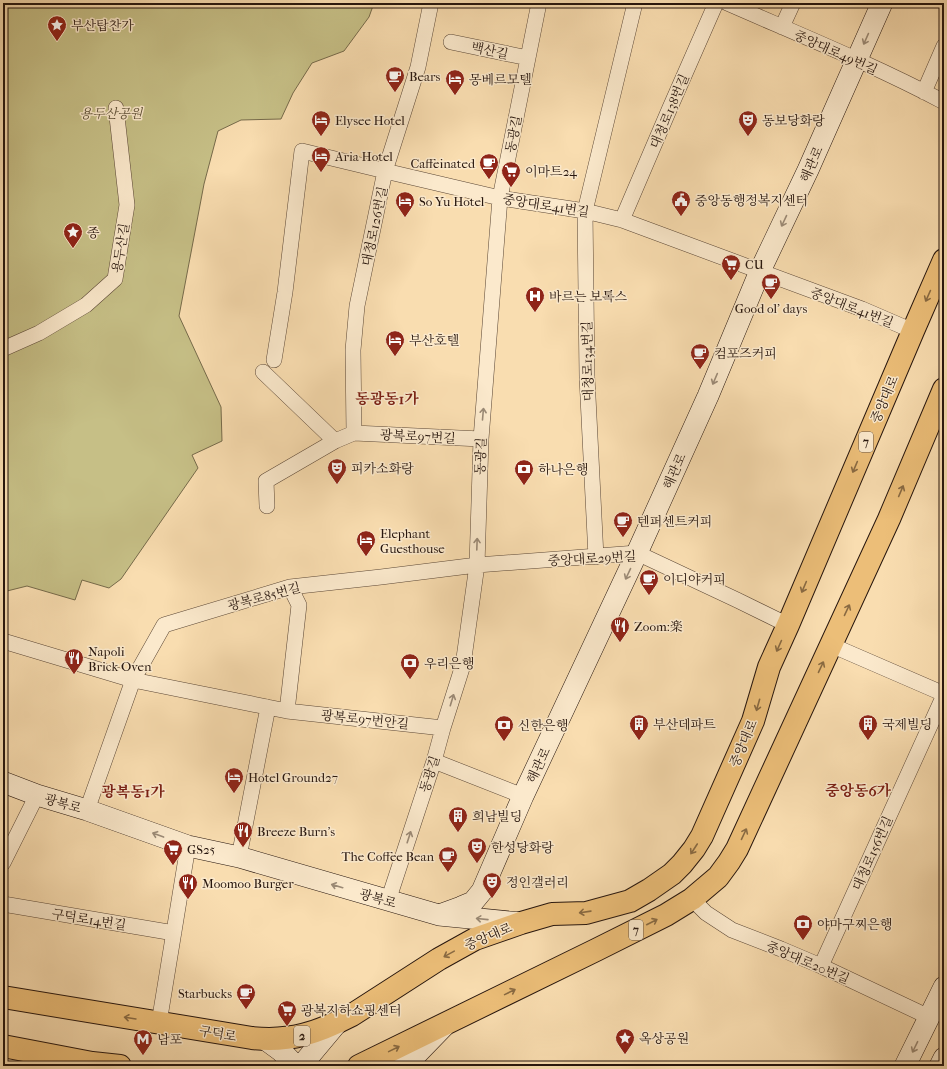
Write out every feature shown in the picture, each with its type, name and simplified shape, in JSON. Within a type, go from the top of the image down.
[{"type":"main road","name":"해관로","points":[[439,915],[473,902],[482,891],[523,796],[638,553],[708,396],[760,271],[808,170],[882,3]]},
{"type":"main road","name":"중앙대로","points":[[337,1023],[439,959],[475,939],[552,914],[586,913],[630,901],[672,874],[694,849],[702,836],[753,721],[769,667],[944,260]]},
{"type":"main road","name":"7","points":[[358,1066],[666,915],[692,899],[718,877],[737,849],[889,520],[944,389]]},
{"type":"main road","name":"광복로","points":[[3,782],[188,846],[239,857],[439,915],[521,923]]},
{"type":"main road","points":[[906,1066],[944,987]]},
{"type":"main road","name":"구덕로","points":[[3,997],[266,1040],[304,1036],[337,1023]]},
{"type":"main road","points":[[403,1066],[413,1058],[448,1022]]},
{"type":"main road","points":[[301,1066],[337,1023]]},
{"type":"main road","points":[[266,1040],[281,1051],[296,1066]]},
{"type":"main road","points":[[3,1046],[93,1065],[120,1066]]},
{"type":"main road","points":[[940,1066],[944,1058]]},
{"type":"street","name":"대청로126번길","points":[[354,433],[353,350],[357,306],[385,171],[418,67],[431,3]]},
{"type":"street","name":"동광길","points":[[388,900],[434,761],[463,665],[477,565],[481,439],[500,198],[539,3]]},
{"type":"street","name":"대청로134번길","points":[[596,557],[587,377],[585,211],[635,3]]},
{"type":"street","name":"대청로138번길","points":[[622,220],[716,3]]},
{"type":"street","name":"중앙대로49번길","points":[[727,3],[856,60],[944,102]]},
{"type":"street","points":[[782,27],[792,3]]},
{"type":"street","name":"백산길","points":[[452,42],[528,58]]},
{"type":"street","points":[[924,92],[944,46]]},
{"type":"street","name":"용두산길","points":[[3,349],[40,334],[86,305],[115,279],[127,205],[116,108]]},
{"type":"street","name":"중앙대로41번길","points":[[274,360],[302,151],[500,198],[585,211],[622,220],[760,271],[913,331]]},
{"type":"street","points":[[263,372],[335,441]]},
{"type":"street","points":[[267,506],[266,481],[335,441],[354,433]]},
{"type":"street","name":"광복로97번길","points":[[354,433],[481,439]]},
{"type":"street","name":"중앙대로29번길","points":[[477,565],[638,553],[788,625]]},
{"type":"street","name":"광복로85번길","points":[[87,810],[133,680],[164,625],[290,587],[477,565]]},
{"type":"street","points":[[287,711],[298,605],[290,587]]},
{"type":"street","points":[[3,641],[133,680]]},
{"type":"street","points":[[831,645],[944,695]]},
{"type":"street","name":"광복로97번안길","points":[[133,680],[287,711],[443,728]]},
{"type":"street","name":"대청로156번길","points":[[821,966],[944,695]]},
{"type":"street","points":[[239,857],[268,707]]},
{"type":"street","points":[[434,761],[523,796]]},
{"type":"street","points":[[3,863],[37,795]]},
{"type":"street","points":[[160,1022],[188,846]]},
{"type":"street","name":"중앙대로20번길","points":[[692,899],[706,913],[732,930],[821,966],[930,1017]]},
{"type":"street","name":"구덕로14번길","points":[[3,904],[174,933]]},
{"type":"green space","name":"용두산공원","points":[[3,3],[374,3],[369,17],[344,51],[312,63],[293,93],[281,119],[241,120],[218,131],[204,184],[179,316],[221,407],[222,441],[192,455],[198,468],[121,579],[109,588],[82,580],[75,600],[27,586],[3,592]]},
{"type":"place","name":"부산탑찬가","points":[[57,42]]},
{"type":"place","name":"Bears","points":[[395,93]]},
{"type":"place","name":"몽베르모텔","points":[[455,96]]},
{"type":"place","name":"Elysee Hotel","points":[[321,137]]},
{"type":"place","name":"동보당화랑","points":[[748,137]]},
{"type":"place","name":"Aria Hotel","points":[[321,173]]},
{"type":"place","name":"Caffeinated","points":[[489,180]]},
{"type":"place","name":"이마트24","points":[[511,188]]},
{"type":"place","name":"중앙동행정복지센터","points":[[681,217]]},
{"type":"place","name":"So Yu Hotel","points":[[405,218]]},
{"type":"place","name":"종","points":[[73,249]]},
{"type":"place","name":"CU","points":[[731,281]]},
{"type":"place","name":"Good ol' days","points":[[771,300]]},
{"type":"place","name":"바르는 보톡스","points":[[535,313]]},
{"type":"place","name":"부산호텔","points":[[395,357]]},
{"type":"place","name":"컴포즈커피","points":[[700,370]]},
{"type":"place","name":"피카소화랑","points":[[337,485]]},
{"type":"place","name":"하나은행","points":[[524,486]]},
{"type":"place","name":"텐퍼센트커피","points":[[623,538]]},
{"type":"place","name":"Elephant Guesthouse","points":[[366,557]]},
{"type":"place","name":"이디야커피","points":[[649,596]]},
{"type":"place","name":"Zoom:楽","points":[[620,643]]},
{"type":"place","name":"Napoli Brick Oven","points":[[74,675]]},
{"type":"place","name":"우리은행","points":[[410,680]]},
{"type":"place","name":"부산데파트","points":[[639,741]]},
{"type":"place","name":"국제빌딩","points":[[868,741]]},
{"type":"place","name":"신한은행","points":[[504,742]]},
{"type":"place","name":"Hotel Ground27","points":[[234,794]]},
{"type":"place","name":"희남빌딩","points":[[458,833]]},
{"type":"place","name":"Breeze Burn's","points":[[243,848]]},
{"type":"place","name":"한성당화랑","points":[[477,864]]},
{"type":"place","name":"GS25","points":[[173,866]]},
{"type":"place","name":"The Coffee Bean","points":[[448,873]]},
{"type":"place","name":"정인갤러리","points":[[492,899]]},
{"type":"place","name":"Moomoo Burger","points":[[188,900]]},
{"type":"place","name":"야마구찌은행","points":[[803,941]]},
{"type":"place","name":"Starbucks","points":[[246,1010]]},
{"type":"place","name":"광복지하쇼핑센터","points":[[287,1027]]},
{"type":"place","name":"옥상공원","points":[[625,1055]]},
{"type":"place","name":"남포","points":[[143,1056]]},
{"type":"district","name":"동광동1가","points":[[387,399]]},
{"type":"district","name":"중앙동6가","points":[[858,791]]},
{"type":"district","name":"광복동1가","points":[[133,792]]}]
